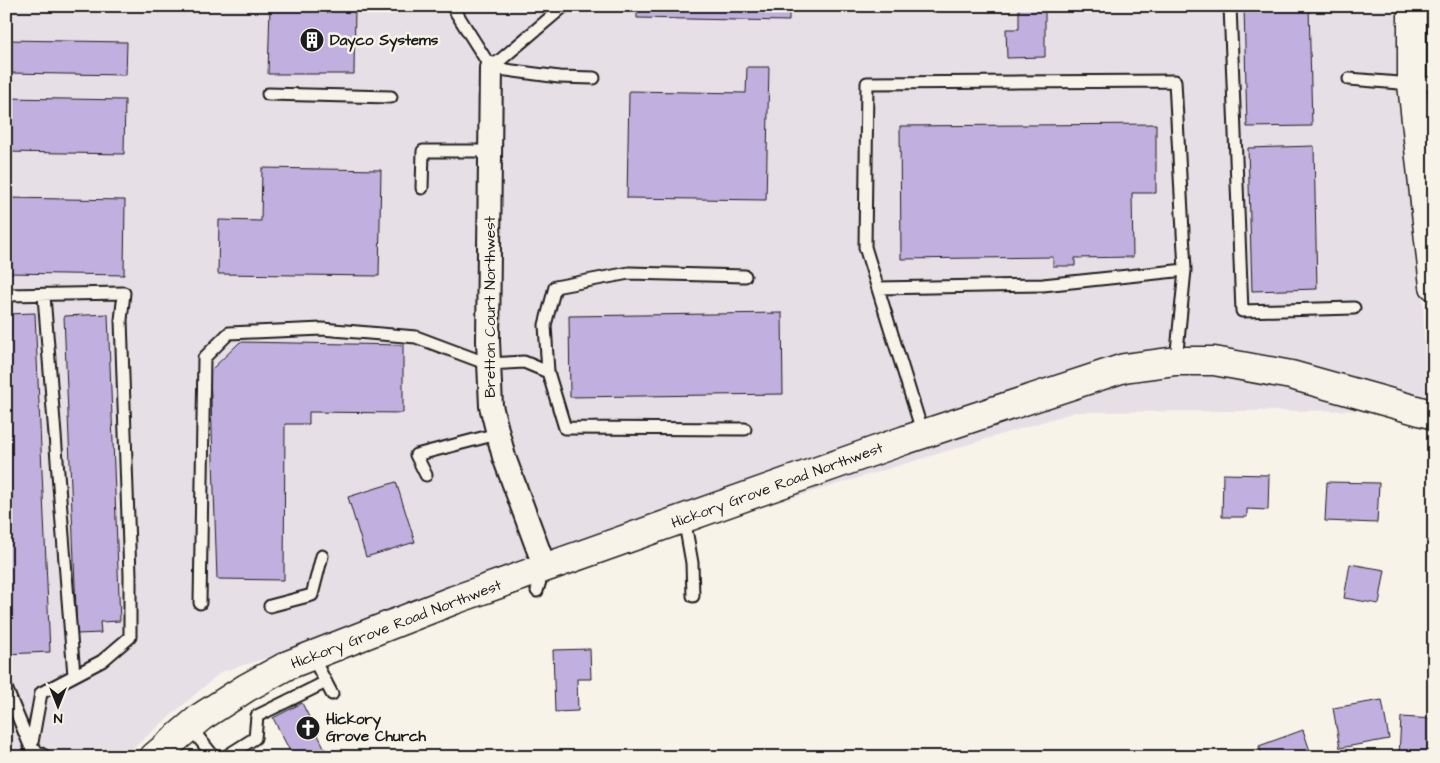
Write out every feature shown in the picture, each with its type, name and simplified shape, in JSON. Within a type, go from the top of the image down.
[{"type":"street","points":[[1412,6],[1423,84],[1434,286]]},
{"type":"street","name":"Bretton Court Northwest","points":[[491,68],[488,364],[491,406],[497,434],[541,579]]},
{"type":"street","name":"Hickory Grove Road Northwest","points":[[154,757],[190,727],[246,688],[288,665],[454,600],[541,579],[684,518],[923,434],[1124,368],[1176,361],[1214,361],[1291,375],[1434,415]]},
{"type":"lane","points":[[452,6],[491,68]]},
{"type":"lane","points":[[491,68],[564,6]]},
{"type":"lane","points":[[1230,6],[1242,311],[1354,308]]},
{"type":"lane","points":[[491,68],[559,77],[594,78]]},
{"type":"lane","points":[[1348,79],[1423,84]]},
{"type":"lane","points":[[923,434],[865,247],[867,83],[1175,81],[1185,270],[1176,361]]},
{"type":"lane","points":[[268,94],[391,97]]},
{"type":"lane","points":[[422,188],[423,151],[490,151]]},
{"type":"lane","points":[[878,288],[1042,285],[1185,270]]},
{"type":"lane","points":[[745,276],[629,273],[555,287],[545,325],[548,372],[565,428],[745,429]]},
{"type":"lane","points":[[6,295],[44,296],[124,293],[121,320],[130,574],[130,637],[102,660],[41,693],[31,748]]},
{"type":"lane","points":[[44,296],[74,675]]},
{"type":"lane","points":[[200,603],[204,358],[229,333],[322,329],[416,337],[488,364],[524,362],[548,372]]},
{"type":"lane","points":[[426,475],[416,455],[497,434]]},
{"type":"lane","points":[[684,518],[692,563],[693,596]]},
{"type":"lane","points":[[270,606],[312,595],[322,556]]},
{"type":"lane","points":[[312,656],[332,694]]},
{"type":"lane","points":[[225,757],[255,738],[257,716],[326,682]]},
{"type":"lane","points":[[6,688],[31,748],[46,757]]},
{"type":"lane","points":[[190,727],[214,757]]},
{"type":"shaded area","points":[[6,6],[1416,6],[1426,410],[1075,412],[221,672],[123,757],[6,757]]},
{"type":"building","name":"Dayco Systems","points":[[270,6],[355,6],[354,74],[268,74]]},
{"type":"building","points":[[637,6],[789,6],[789,21],[637,18]]},
{"type":"building","points":[[1019,6],[1045,6],[1045,57],[1007,58],[1006,29],[1019,29]]},
{"type":"building","points":[[1244,6],[1309,6],[1312,126],[1247,127]]},
{"type":"building","points":[[6,40],[127,42],[126,75],[6,73]]},
{"type":"building","points":[[747,67],[769,67],[766,200],[627,198],[629,91],[746,93]]},
{"type":"building","points":[[6,98],[125,100],[124,154],[6,152]]},
{"type":"building","points":[[1156,124],[1156,193],[1132,193],[1133,257],[1075,258],[1075,266],[1053,266],[1053,257],[901,259],[900,126]]},
{"type":"building","points":[[1314,146],[1317,289],[1252,291],[1248,148]]},
{"type":"building","points":[[262,168],[381,170],[379,276],[218,274],[219,220],[261,221]]},
{"type":"building","points":[[6,198],[125,200],[124,275],[6,273]]},
{"type":"building","points":[[35,313],[50,652],[6,654],[6,314]]},
{"type":"building","points":[[782,313],[783,394],[570,397],[569,316]]},
{"type":"building","points":[[108,314],[120,621],[100,622],[101,633],[77,634],[64,316]]},
{"type":"building","points":[[240,342],[403,345],[403,413],[309,412],[309,424],[285,424],[284,580],[217,579],[210,371]]},
{"type":"building","points":[[1223,474],[1269,475],[1268,510],[1247,509],[1247,517],[1222,517]]},
{"type":"building","points":[[396,482],[415,542],[366,557],[348,497]]},
{"type":"building","points":[[1327,482],[1379,483],[1377,523],[1325,521]]},
{"type":"building","points":[[1350,564],[1385,570],[1379,604],[1344,598]]},
{"type":"building","points":[[590,649],[591,679],[577,679],[578,711],[555,712],[553,650]]},
{"type":"building","points":[[1382,700],[1389,739],[1340,748],[1333,708]]},
{"type":"building","points":[[302,703],[329,757],[293,757],[273,718]]},
{"type":"building","points":[[1401,717],[1434,719],[1434,757],[1399,756]]},
{"type":"building","points":[[1303,730],[1312,757],[1263,757],[1259,746]]},
{"type":"place","name":"Dayco Systems","points":[[312,40]]},
{"type":"place","name":"Hickory Grove Church","points":[[308,728]]}]
